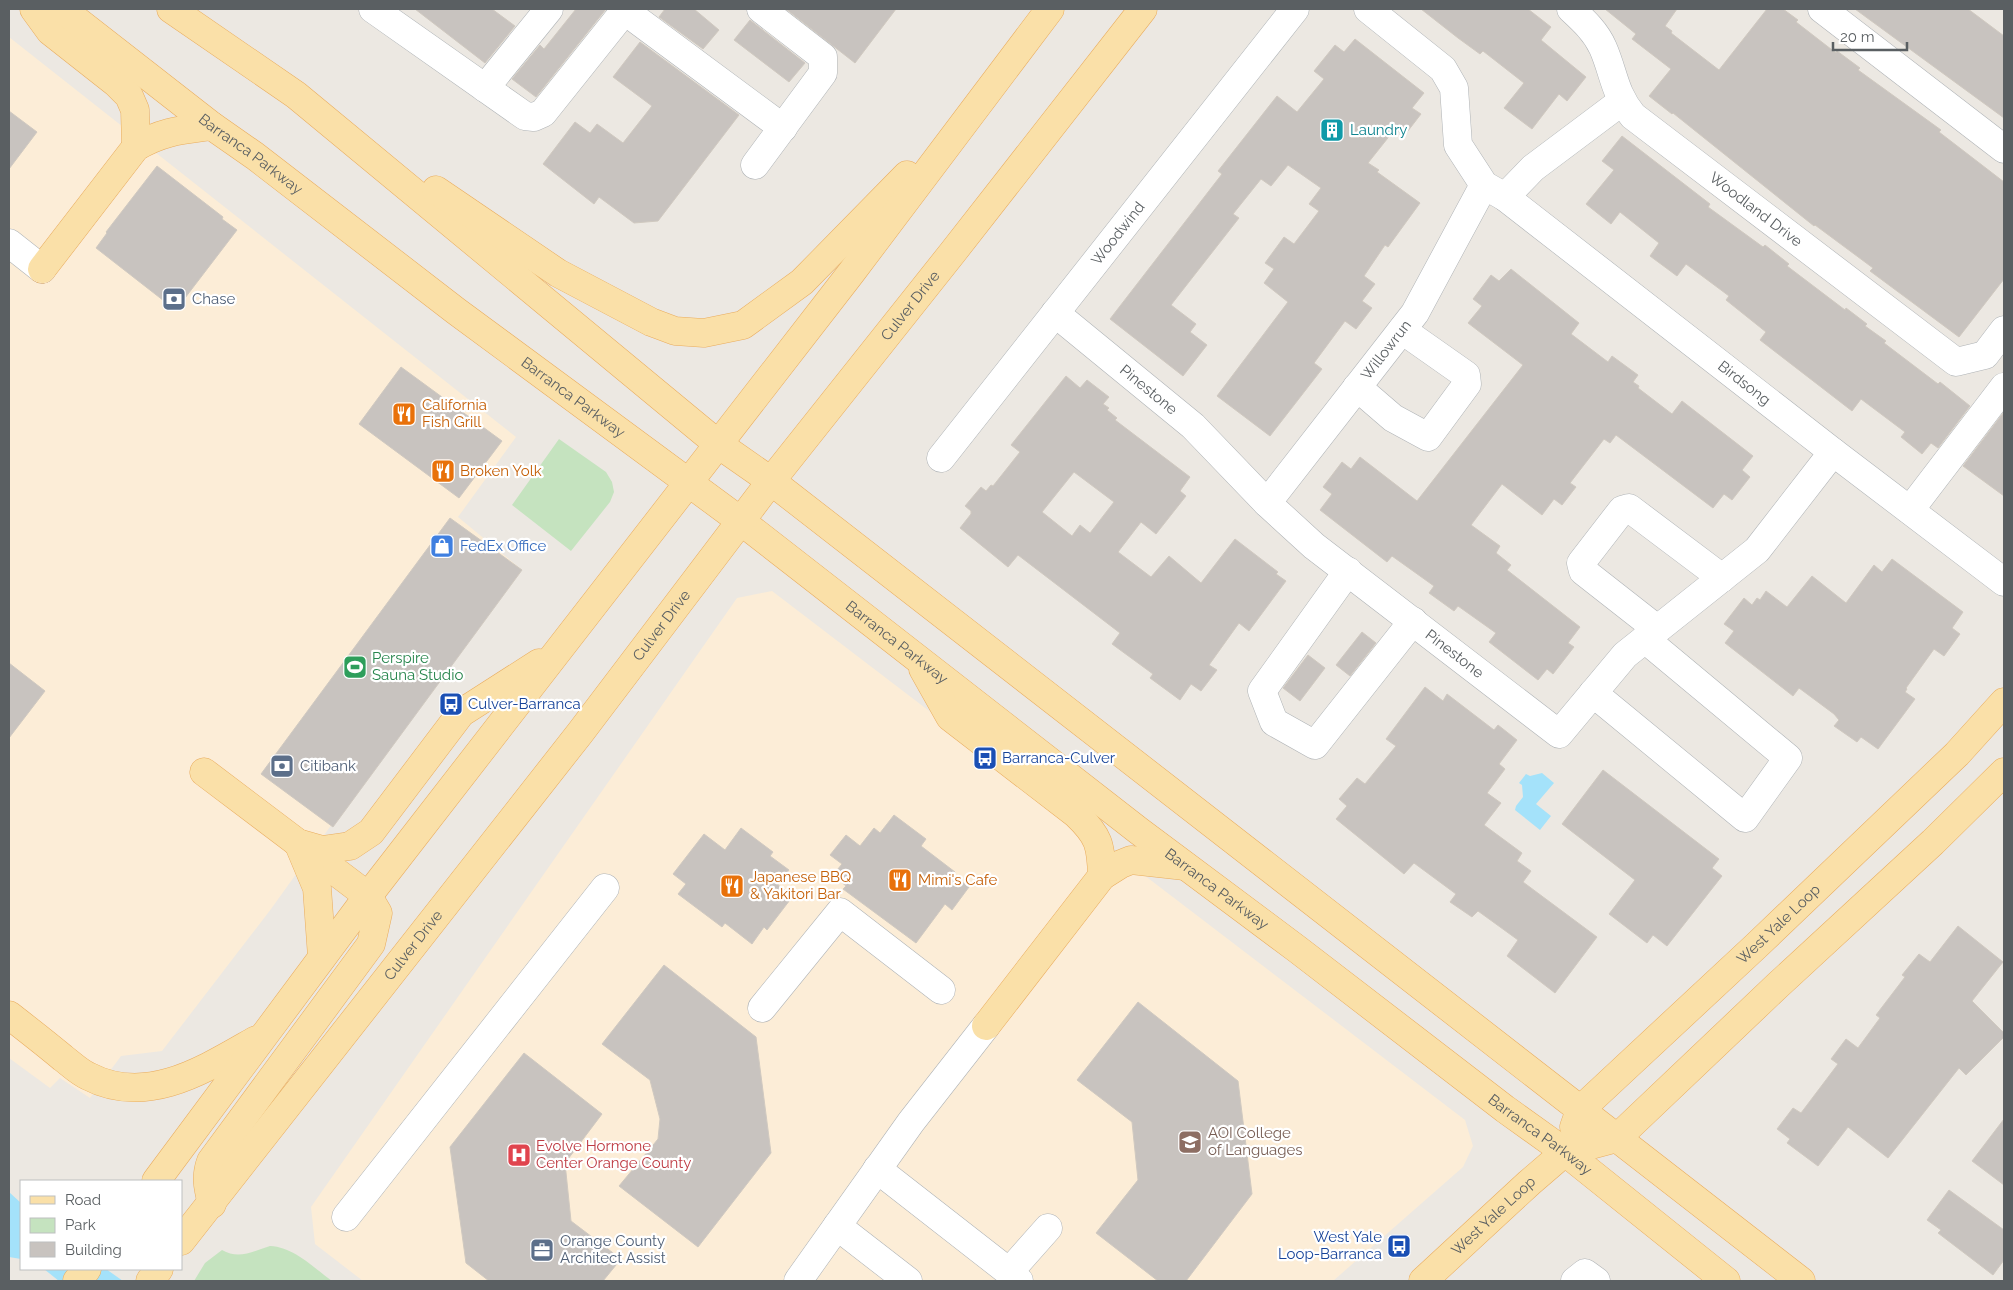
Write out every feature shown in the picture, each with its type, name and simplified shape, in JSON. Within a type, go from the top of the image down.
[{"type":"main road","points":[[34,9],[50,31],[116,83],[129,96],[135,110],[136,147]]},
{"type":"main road","name":"Barranca Parkway","points":[[62,9],[212,126],[262,162],[456,311],[742,522],[1186,866],[1305,954],[1505,1109],[1565,1152],[1726,1281]]},
{"type":"main road","points":[[171,9],[558,273],[651,322],[675,331],[704,333],[743,325],[802,282],[983,97]]},
{"type":"main road","points":[[157,1180],[368,896],[857,265],[1050,9]]},
{"type":"main road","name":"Culver Drive","points":[[184,1237],[212,1204],[580,733],[742,522],[771,481],[954,252],[1143,9]]},
{"type":"main road","points":[[296,95],[718,444],[771,481],[1801,1281]]},
{"type":"main road","points":[[42,269],[136,147],[154,136],[172,131],[212,126]]},
{"type":"main road","points":[[298,843],[326,850],[350,846],[371,832],[461,713],[557,651]]},
{"type":"main road","points":[[918,659],[950,717],[1076,814],[1091,829],[1102,850],[1102,876]]},
{"type":"main road","name":"West Yale Loop","points":[[1565,1152],[1580,1110],[1756,946],[1957,754],[2004,702]]},
{"type":"main road","points":[[204,772],[368,896],[378,913],[371,944],[211,1161],[207,1172],[207,1186],[212,1204]]},
{"type":"main road","name":"West Yale Loop","points":[[1423,1281],[1565,1152],[1617,1138],[1778,985],[1933,842],[2004,772]]},
{"type":"main road","points":[[298,843],[317,888],[322,957]]},
{"type":"main road","points":[[986,1026],[1102,876],[1131,860],[1186,866]]},
{"type":"main road","points":[[9,1015],[87,1076],[114,1086],[134,1089],[155,1087],[200,1072],[266,1034]]},
{"type":"main road","points":[[77,1281],[86,1270]]},
{"type":"main road","points":[[150,1281],[158,1270]]},
{"type":"street","points":[[373,9],[524,116],[534,118],[543,113],[626,10],[783,128]]},
{"type":"street","points":[[485,88],[549,9]]},
{"type":"street","points":[[755,165],[823,73],[823,56],[761,9]]},
{"type":"street","name":"Woodwind","points":[[941,458],[1295,9]]},
{"type":"street","points":[[1368,9],[1443,68],[1454,88],[1458,145],[1494,191]]},
{"type":"street","name":"Woodland Drive","points":[[1571,9],[1590,26],[1603,47],[1622,102],[1632,116],[1956,362],[1985,355],[2004,330]]},
{"type":"street","points":[[1822,9],[2004,149]]},
{"type":"street","name":"Willowrun","points":[[1267,503],[1415,313],[1494,191],[1533,168],[1622,102]]},
{"type":"street","name":"Birdsong","points":[[1494,191],[2004,582]]},
{"type":"street","points":[[9,243],[42,269]]},
{"type":"street","name":"Pinestone","points":[[1055,313],[1193,426],[1267,503],[1314,546],[1560,734],[1625,654],[1758,550],[1833,452]]},
{"type":"street","points":[[1357,387],[1393,418],[1428,437],[1467,384],[1466,375],[1402,330]]},
{"type":"street","points":[[1910,510],[2004,387]]},
{"type":"street","points":[[1593,693],[1745,818],[1788,758],[1583,572],[1581,562],[1622,510],[1629,508],[1722,578]]},
{"type":"street","points":[[1348,572],[1262,691],[1274,722],[1315,745],[1412,621]]},
{"type":"street","points":[[346,1217],[605,888]]},
{"type":"street","points":[[762,1008],[840,912],[941,990]]},
{"type":"street","points":[[798,1281],[911,1122],[986,1026]]},
{"type":"street","points":[[878,1169],[1014,1277],[1048,1228]]},
{"type":"street","points":[[837,1226],[908,1281]]},
{"type":"street","points":[[1575,1281],[1585,1273],[1596,1281]]},
{"type":"shaded area","points":[[9,37],[516,437],[458,517],[522,570],[332,824],[271,909],[162,1051],[121,1056],[90,1098],[60,1078],[50,1088],[9,1058]]},
{"type":"shaded area","points":[[772,591],[1465,1120],[1473,1146],[1463,1167],[1333,1281],[363,1281],[315,1244],[311,1207],[737,598]]},
{"type":"green space","points":[[559,439],[606,472],[612,482],[614,492],[610,502],[571,551],[512,505]]},
{"type":"green space","points":[[270,1246],[279,1247],[295,1254],[332,1281],[194,1281],[205,1263],[222,1250],[228,1253],[240,1254]]},
{"type":"water","points":[[1542,773],[1554,783],[1536,804],[1551,816],[1540,830],[1515,810],[1523,797],[1522,785],[1519,783],[1526,774],[1530,776]]},
{"type":"water","points":[[9,1192],[20,1202],[20,1259],[9,1257]]},
{"type":"water","points":[[45,1270],[107,1270],[123,1281],[59,1281]]},
{"type":"building","points":[[415,9],[492,9],[515,26],[485,63]]},
{"type":"building","points":[[576,9],[606,9],[536,97],[512,79],[540,45],[544,49]]},
{"type":"building","points":[[665,9],[694,9],[719,30],[703,49],[659,17]]},
{"type":"building","points":[[786,9],[896,9],[855,63]]},
{"type":"building","points":[[1421,9],[1528,9],[1551,27],[1541,40],[1586,77],[1567,101],[1559,94],[1532,129],[1504,108],[1524,83],[1483,51],[1480,54]]},
{"type":"building","points":[[1605,9],[1677,9],[1665,26],[1672,31],[1671,33],[1719,70],[1767,9],[1783,9],[1798,20],[1796,22],[1941,130],[1939,132],[2004,182],[2004,279],[1959,337],[1870,271],[1873,268],[1814,226],[1649,96],[1671,69],[1632,39],[1636,34]]},
{"type":"building","points":[[1855,9],[1968,9],[2004,36],[2004,118]]},
{"type":"building","points":[[750,20],[805,63],[789,82],[734,40]]},
{"type":"building","points":[[1355,39],[1424,93],[1412,108],[1421,114],[1404,136],[1395,129],[1368,163],[1379,170],[1377,172],[1420,203],[1388,247],[1385,245],[1364,276],[1375,284],[1362,301],[1372,308],[1356,329],[1345,321],[1314,363],[1322,369],[1270,436],[1217,396],[1288,302],[1264,283],[1274,269],[1265,263],[1284,237],[1294,244],[1319,211],[1309,204],[1321,188],[1288,165],[1271,186],[1261,179],[1233,214],[1239,218],[1171,305],[1196,324],[1190,332],[1207,345],[1183,376],[1110,319],[1222,174],[1218,171],[1277,96],[1297,112],[1324,79],[1314,71],[1335,45],[1344,52]]},
{"type":"building","points":[[640,42],[739,115],[658,221],[634,223],[599,197],[594,204],[543,164],[575,122],[590,133],[597,124],[623,143],[652,106],[613,77]]},
{"type":"building","points":[[9,111],[37,132],[9,169]]},
{"type":"building","points":[[1622,136],[1710,204],[1708,207],[1763,247],[1765,245],[1789,264],[1787,266],[1845,310],[1846,308],[1867,324],[1865,326],[1886,341],[1884,343],[1938,384],[1940,382],[1970,406],[1938,448],[1931,443],[1922,454],[1901,437],[1905,432],[1861,399],[1852,411],[1760,340],[1766,332],[1726,300],[1729,296],[1686,264],[1677,276],[1650,256],[1659,243],[1620,212],[1611,224],[1586,204],[1614,170],[1602,161]]},
{"type":"building","points":[[157,166],[237,230],[185,298],[164,301],[96,248],[106,232]]},
{"type":"building","points":[[1511,269],[1579,323],[1571,334],[1608,362],[1612,356],[1638,375],[1633,382],[1639,386],[1638,388],[1672,414],[1682,401],[1753,456],[1742,470],[1750,477],[1732,500],[1724,494],[1713,508],[1616,435],[1610,443],[1604,439],[1570,483],[1576,487],[1562,505],[1554,499],[1542,515],[1502,484],[1471,525],[1500,546],[1496,553],[1511,565],[1507,570],[1580,627],[1568,643],[1574,647],[1553,674],[1547,669],[1538,680],[1489,642],[1496,633],[1458,606],[1454,611],[1429,593],[1434,586],[1392,556],[1387,562],[1320,510],[1332,494],[1323,487],[1342,462],[1351,469],[1360,457],[1417,501],[1523,365],[1468,323],[1482,306],[1473,299],[1491,275],[1499,281]]},
{"type":"building","points":[[401,367],[502,441],[459,498],[359,424]]},
{"type":"building","points":[[1066,376],[1080,388],[1087,380],[1109,397],[1103,404],[1117,418],[1115,420],[1190,477],[1180,491],[1186,496],[1156,534],[1141,522],[1118,552],[1151,577],[1169,556],[1201,583],[1235,539],[1278,572],[1276,574],[1286,581],[1249,631],[1239,623],[1209,665],[1217,670],[1201,691],[1191,684],[1180,700],[1150,678],[1153,674],[1112,644],[1120,633],[1018,555],[1008,567],[960,528],[971,514],[971,511],[965,506],[981,487],[986,491],[991,485],[993,486],[1020,452],[1011,445]],"holes":[[[1074,472],[1114,502],[1090,533],[1080,525],[1072,536],[1042,512]]]},
{"type":"building","points":[[2004,412],[2004,496],[1963,466]]},
{"type":"building","points":[[450,518],[522,570],[333,827],[261,774]]},
{"type":"building","points":[[1892,559],[1963,612],[1952,628],[1960,634],[1944,656],[1934,649],[1906,688],[1905,692],[1915,699],[1878,749],[1861,737],[1857,742],[1834,726],[1839,720],[1834,714],[1799,688],[1793,696],[1725,643],[1734,631],[1724,624],[1744,598],[1752,605],[1757,598],[1760,600],[1766,591],[1787,607],[1812,576],[1846,603],[1874,565],[1882,572]]},
{"type":"building","points":[[1362,632],[1376,643],[1350,676],[1336,665]]},
{"type":"building","points":[[1308,655],[1325,668],[1300,701],[1283,688]]},
{"type":"building","points":[[9,663],[45,691],[9,738]]},
{"type":"building","points":[[1425,687],[1443,701],[1447,694],[1494,730],[1498,725],[1517,740],[1499,764],[1505,769],[1487,793],[1501,803],[1484,825],[1522,853],[1517,861],[1531,871],[1523,882],[1597,937],[1555,993],[1507,956],[1518,940],[1478,911],[1472,917],[1450,902],[1456,894],[1414,863],[1404,874],[1336,819],[1347,806],[1339,799],[1357,778],[1365,784],[1396,746],[1386,739]]},
{"type":"building","points":[[1603,770],[1719,859],[1712,868],[1722,876],[1667,946],[1653,935],[1647,943],[1609,914],[1635,880],[1562,824]]},
{"type":"building","name":"Mimi's Cafe","points":[[894,815],[926,839],[921,846],[955,872],[953,875],[969,887],[952,910],[945,904],[916,943],[843,889],[846,886],[833,875],[842,864],[830,855],[846,835],[860,846],[874,828],[880,833]]},
{"type":"building","name":"Japanese BBQ & Yakitori Bar","points":[[741,828],[773,852],[770,856],[789,870],[778,885],[793,896],[767,930],[764,927],[752,944],[725,923],[722,927],[678,894],[686,884],[673,874],[704,834],[725,850]]},
{"type":"building","points":[[1958,926],[2003,962],[1972,1001],[2004,1033],[2004,1037],[1966,1075],[1959,1068],[1888,1158],[1848,1127],[1818,1166],[1787,1143],[1790,1139],[1777,1129],[1793,1108],[1801,1113],[1838,1064],[1831,1059],[1846,1039],[1858,1048],[1880,1018],[1876,1015],[1905,977],[1902,975],[1919,954],[1930,962]]},
{"type":"building","points":[[664,965],[756,1037],[771,1153],[698,1247],[619,1186],[658,1139],[660,1119],[650,1080],[602,1044]]},
{"type":"building","points":[[1138,1002],[1238,1081],[1252,1194],[1186,1281],[1158,1281],[1096,1233],[1138,1180],[1132,1122],[1077,1080]]},
{"type":"building","points":[[524,1053],[602,1114],[565,1163],[571,1221],[621,1259],[603,1281],[489,1281],[466,1263],[450,1147]]},
{"type":"building","points":[[2004,1119],[2004,1185],[1972,1161]]},
{"type":"building","points":[[1949,1190],[2004,1230],[2004,1260],[1993,1275],[1938,1233],[1941,1230],[1927,1220]]},
{"type":"place","name":"Laundry","points":[[1332,130]]},
{"type":"place","name":"Chase","points":[[174,299]]},
{"type":"place","name":"California Fish Grill","points":[[404,414]]},
{"type":"place","name":"Broken Yolk","points":[[443,471]]},
{"type":"place","name":"FedEx Office","points":[[442,546]]},
{"type":"place","name":"Perspire Sauna Studio","points":[[355,667]]},
{"type":"place","name":"Culver-Barranca","points":[[451,704]]},
{"type":"place","name":"Barranca-Culver","points":[[985,758]]},
{"type":"place","name":"Citibank","points":[[282,766]]},
{"type":"place","name":"Mimi's Cafe","points":[[900,880]]},
{"type":"place","name":"Japanese BBQ & Yakitori Bar","points":[[732,886]]},
{"type":"place","name":"AOI College of Languages","points":[[1190,1142]]},
{"type":"place","name":"Evolve Hormone Center Orange County","points":[[519,1155]]},
{"type":"place","name":"West Yale Loop-Barranca","points":[[1399,1246]]},
{"type":"place","name":"Orange County Architect Assist","points":[[542,1250]]}]
